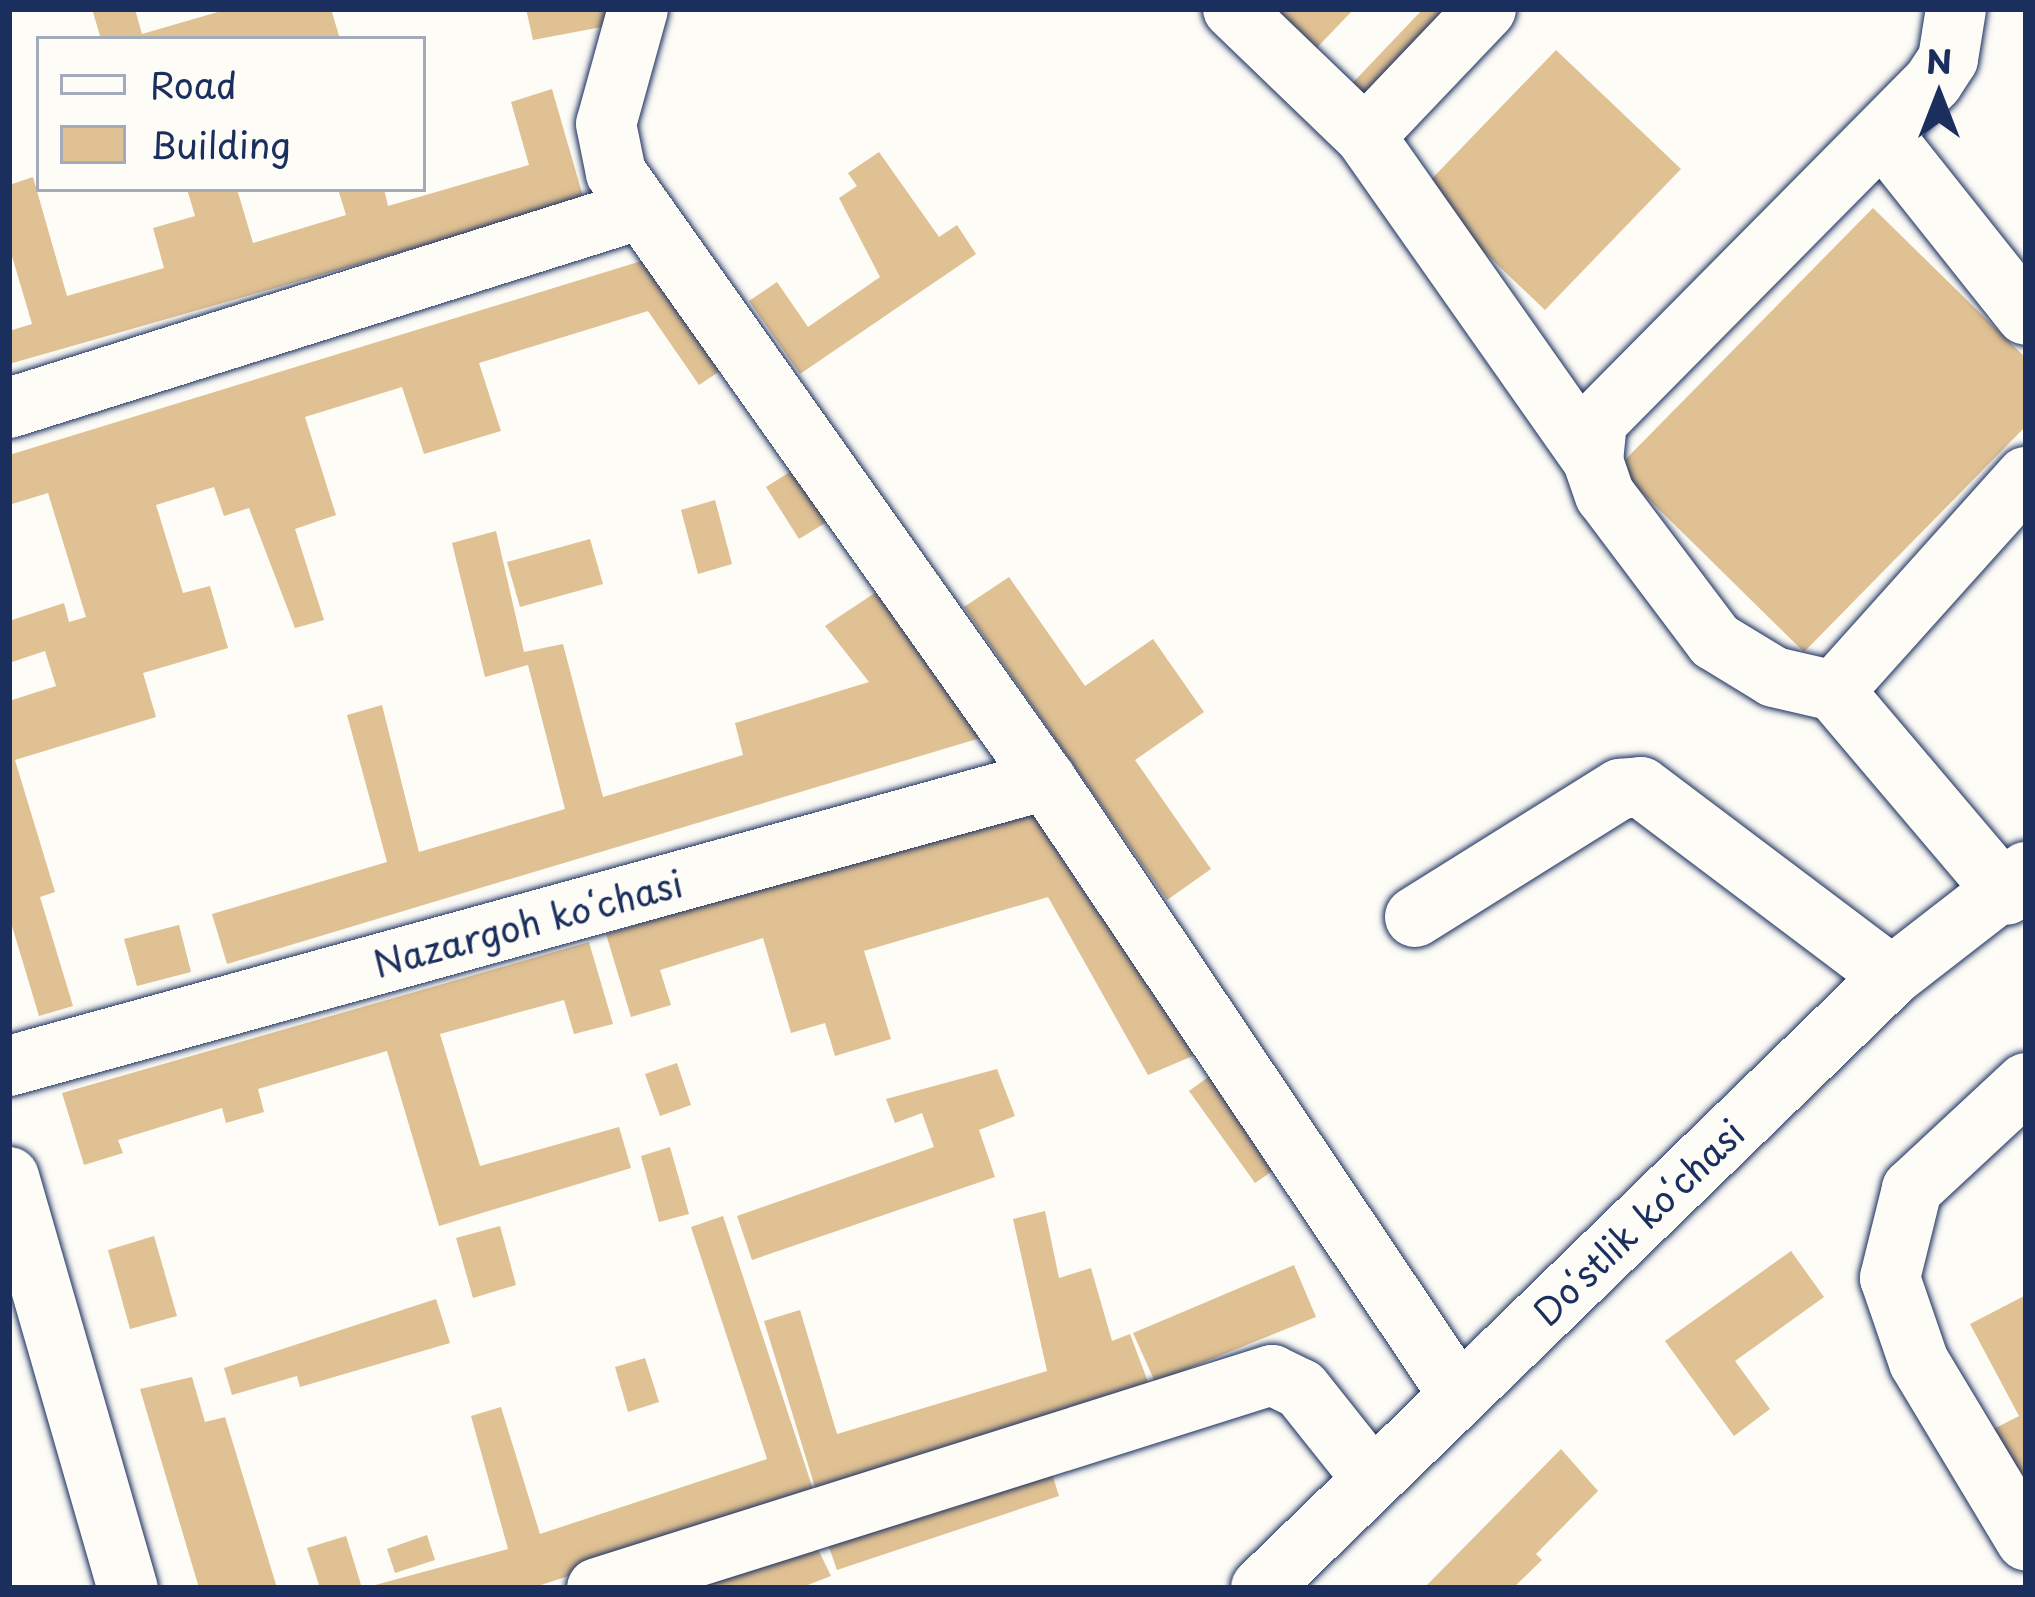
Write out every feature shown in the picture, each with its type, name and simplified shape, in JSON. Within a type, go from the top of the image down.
[{"type":"street","points":[[638,9],[606,124],[616,173],[1046,779],[1459,1395]]},
{"type":"street","points":[[1233,9],[1365,136],[1593,461],[1605,496],[1715,641],[1774,677],[1834,691],[2016,883]]},
{"type":"street","points":[[1365,136],[1486,9]]},
{"type":"street","points":[[1593,461],[1597,421],[1882,134],[1948,58],[1956,9]]},
{"type":"street","points":[[1882,134],[2026,315]]},
{"type":"street","points":[[9,408],[638,210]]},
{"type":"street","points":[[1834,691],[2026,477]]},
{"type":"street","name":"Nazargoh koʻchasi","points":[[9,1066],[1046,779]]},
{"type":"street","points":[[1415,917],[1620,789],[1641,787],[1662,794],[1892,976]]},
{"type":"street","name":"Doʻstlik koʻchasi","points":[[1261,1588],[1892,976],[2016,883]]},
{"type":"street","points":[[2026,1083],[1912,1189],[1890,1278],[1919,1362],[2026,1540]]},
{"type":"street","points":[[9,1177],[128,1588]]},
{"type":"street","points":[[597,1588],[1272,1375],[1301,1389],[1371,1477]]},
{"type":"building","points":[[92,9],[135,9],[142,34],[228,9],[331,9],[339,36],[100,36]]},
{"type":"building","points":[[526,9],[631,9],[628,22],[533,40]]},
{"type":"building","points":[[1256,9],[1354,9],[1307,58]]},
{"type":"building","points":[[1423,9],[1465,9],[1365,113],[1343,93]]},
{"type":"building","points":[[1556,50],[1681,169],[1545,310],[1420,191]]},
{"type":"building","points":[[552,89],[584,200],[9,364],[9,331],[32,324],[9,246],[9,185],[33,177],[67,296],[164,268],[153,228],[195,216],[188,192],[238,192],[253,243],[346,215],[339,192],[385,192],[388,206],[529,165],[511,102]]},
{"type":"building","points":[[879,152],[939,237],[957,225],[976,254],[800,374],[749,301],[777,282],[808,327],[880,277],[839,198],[857,186],[848,173]]},
{"type":"building","points":[[1873,208],[2026,358],[2026,426],[1804,652],[1617,468]]},
{"type":"building","points":[[661,255],[729,365],[699,385],[648,311],[479,363],[501,431],[424,454],[402,387],[305,417],[336,515],[295,529],[324,620],[295,628],[249,508],[224,516],[214,487],[156,505],[183,593],[210,586],[228,648],[143,673],[156,717],[15,760],[55,892],[40,897],[73,1006],[39,1016],[9,916],[9,701],[56,686],[45,651],[9,663],[9,621],[64,603],[69,622],[86,617],[48,493],[9,505],[9,455]]},
{"type":"building","points":[[807,461],[840,514],[799,539],[766,487]]},
{"type":"building","points":[[715,500],[732,564],[698,574],[681,510]]},
{"type":"building","points":[[496,531],[524,652],[563,644],[603,797],[743,755],[735,723],[869,682],[825,626],[893,581],[1007,730],[227,964],[212,914],[387,862],[347,715],[382,705],[419,852],[565,809],[528,665],[485,677],[452,543]]},
{"type":"building","points":[[590,539],[603,584],[520,607],[507,562]]},
{"type":"building","points":[[1009,577],[1085,686],[1153,639],[1204,712],[1135,760],[1211,869],[1167,900],[964,607]]},
{"type":"building","points":[[1048,799],[1214,1047],[1148,1075],[1048,897],[864,951],[891,1039],[835,1056],[825,1023],[791,1033],[763,938],[660,970],[671,1005],[631,1017],[606,934]]},
{"type":"building","points":[[179,925],[191,972],[137,986],[124,939]]},
{"type":"building","points":[[589,942],[613,1024],[574,1034],[564,1000],[440,1034],[480,1166],[619,1127],[631,1168],[439,1226],[387,1051],[258,1089],[264,1112],[226,1123],[222,1108],[118,1140],[123,1153],[84,1165],[62,1093]]},
{"type":"building","points":[[677,1063],[691,1105],[660,1116],[645,1074]]},
{"type":"building","points":[[1222,1067],[1288,1160],[1255,1183],[1189,1091]]},
{"type":"building","points":[[997,1069],[1015,1116],[979,1130],[995,1177],[752,1260],[737,1216],[934,1147],[922,1113],[895,1123],[886,1099]]},
{"type":"building","points":[[670,1147],[689,1214],[659,1222],[641,1156]]},
{"type":"building","points":[[1045,1211],[1059,1278],[1091,1268],[1112,1341],[1130,1334],[1148,1382],[817,1494],[764,1321],[800,1310],[837,1434],[1047,1371],[1013,1219]]},
{"type":"building","points":[[723,1216],[815,1495],[532,1588],[364,1588],[508,1549],[471,1416],[501,1407],[540,1534],[767,1459],[691,1227]]},
{"type":"building","points":[[500,1226],[516,1285],[473,1298],[456,1238]]},
{"type":"building","points":[[154,1236],[177,1316],[130,1329],[108,1250]]},
{"type":"building","points":[[1791,1251],[1824,1297],[1735,1361],[1770,1409],[1734,1436],[1665,1341]]},
{"type":"building","points":[[1294,1265],[1316,1317],[1155,1382],[1133,1333]]},
{"type":"building","points":[[2026,1295],[2026,1516],[1984,1434],[2019,1416],[1970,1324]]},
{"type":"building","points":[[436,1299],[450,1343],[300,1387],[297,1376],[232,1395],[224,1368]]},
{"type":"building","points":[[645,1358],[659,1402],[628,1412],[615,1367]]},
{"type":"building","points":[[192,1377],[205,1422],[225,1417],[277,1588],[199,1588],[140,1389]]},
{"type":"building","points":[[1561,1449],[1598,1491],[1536,1554],[1542,1560],[1513,1588],[1424,1588]]},
{"type":"building","points":[[1048,1461],[1059,1496],[837,1570],[825,1536]]},
{"type":"building","points":[[427,1535],[435,1560],[395,1573],[387,1549]]},
{"type":"building","points":[[346,1536],[362,1588],[320,1588],[307,1548]]},
{"type":"building","points":[[813,1539],[831,1576],[800,1588],[670,1588]]}]
